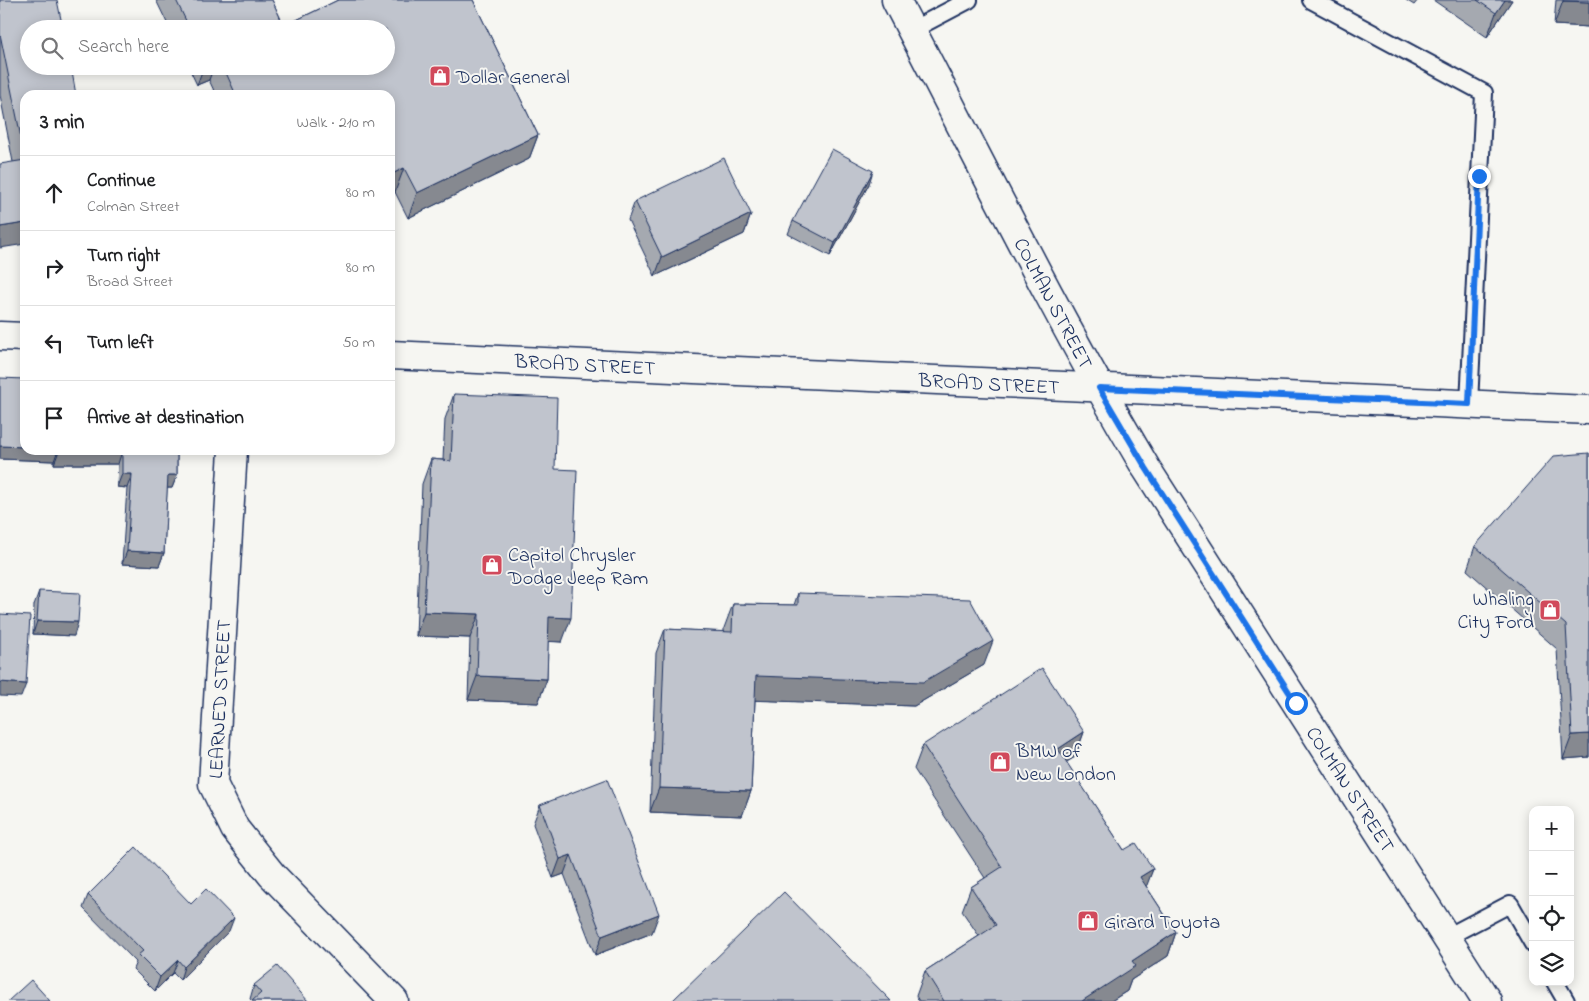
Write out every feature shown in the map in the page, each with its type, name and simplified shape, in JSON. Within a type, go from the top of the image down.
[{"type":"main road","name":"COLMAN STREET","points":[[896,0],[1099,388],[1146,468],[1487,1001]]},
{"type":"main road","points":[[0,336],[20,337]]},
{"type":"main road","name":"BROAD STREET","points":[[395,355],[1589,410]]},
{"type":"main road","name":"LEARNED STREET","points":[[233,455],[213,784],[236,829],[272,876],[394,1001]]},
{"type":"lane","points":[[912,30],[968,0]]},
{"type":"lane","points":[[1312,0],[1484,93],[1469,404]]},
{"type":"lane","points":[[1447,937],[1510,904],[1531,941]]},
{"type":"lane","points":[[1557,986],[1566,1001]]},
{"type":"building","points":[[0,0],[57,0],[61,20],[20,20],[20,75],[73,75],[75,90],[20,90],[20,132],[0,34]]},
{"type":"building","points":[[176,0],[272,0],[281,20],[186,20]]},
{"type":"building","points":[[338,0],[473,0],[538,135],[417,193],[404,168],[395,172],[395,90],[234,90],[227,75],[395,75],[395,20],[296,20]]},
{"type":"building","points":[[1477,0],[1505,0],[1496,13]]},
{"type":"building","points":[[1589,0],[1589,2],[1563,1]]},
{"type":"building","points":[[832,149],[873,171],[835,243],[793,221]]},
{"type":"building","points":[[724,158],[751,214],[662,257],[635,201]]},
{"type":"building","points":[[20,161],[20,224],[0,227],[0,164]]},
{"type":"building","points":[[0,378],[20,379],[20,447],[0,446]]},
{"type":"building","name":"Capitol Chrysler Dodge Jeep Ram","points":[[454,394],[557,398],[555,469],[577,470],[571,618],[549,617],[547,679],[477,676],[479,614],[424,612],[431,459],[451,461]]},
{"type":"building","name":"Whaling City Ford","points":[[1589,453],[1589,734],[1572,735],[1566,625],[1475,546],[1554,456]]},
{"type":"building","points":[[122,455],[177,455],[177,475],[168,475],[164,553],[127,551],[132,474],[122,474]]},
{"type":"building","points":[[39,591],[80,593],[78,622],[37,621]]},
{"type":"building","points":[[798,593],[970,599],[993,641],[923,682],[756,676],[751,791],[659,788],[665,629],[732,632],[733,604],[798,605]]},
{"type":"building","points":[[0,614],[30,616],[26,684],[0,682]]},
{"type":"building","points":[[1042,668],[1084,732],[1058,749],[1124,850],[1136,843],[1153,869],[1140,877],[1176,932],[1132,961],[1136,966],[1082,1001],[944,1001],[925,971],[996,925],[971,887],[1002,867],[923,745]]},
{"type":"building","points":[[607,779],[659,914],[602,936],[571,855],[560,859],[540,805]]},
{"type":"building","points":[[136,847],[191,904],[206,889],[234,918],[184,967],[178,960],[160,977],[138,955],[143,951],[88,895]]},
{"type":"building","points":[[784,892],[891,1001],[672,1001]]},
{"type":"building","points":[[277,966],[308,1001],[252,1001],[261,993],[254,985]]},
{"type":"building","points":[[31,980],[50,1001],[8,1001]]},
{"type":"place","name":"Dollar General","points":[[440,76]]},
{"type":"place","name":"Capitol Chrysler Dodge Jeep Ram","points":[[492,565]]},
{"type":"place","name":"Whaling City Ford","points":[[1550,610]]},
{"type":"place","name":"BMW of New London","points":[[1000,762]]},
{"type":"place","name":"Girard Toyota","points":[[1088,921]]},
{"type":"route","points":[[1296,703],[1146,468],[1099,388],[1469,404],[1479,176]]}]
